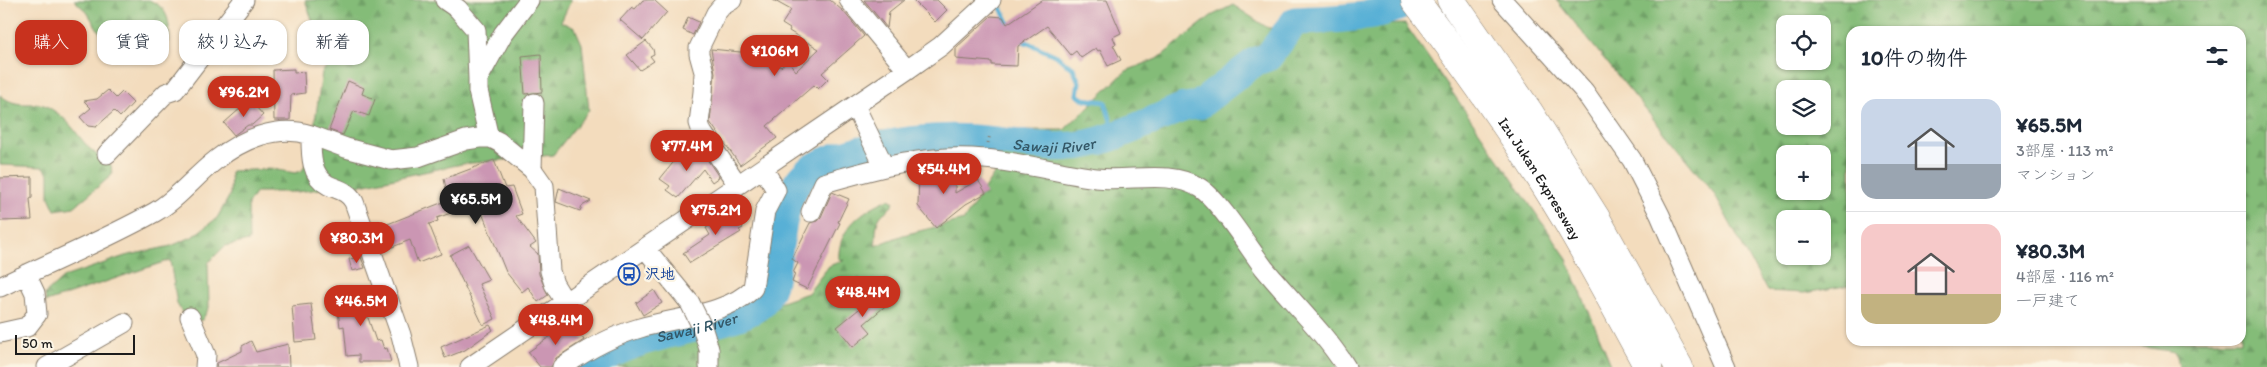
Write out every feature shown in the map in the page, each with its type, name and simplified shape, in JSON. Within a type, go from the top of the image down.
[{"type":"highway","name":"Izu Jukan Expressway","points":[[1415,0],[1453,50],[1506,126],[1585,226],[1679,367]]},
{"type":"highway","name":"Izu Jukan Expressway","points":[[1450,0],[1529,112],[1585,226],[1648,367]]},
{"type":"street","points":[[107,154],[166,93],[175,90],[244,0]]},
{"type":"street","points":[[445,0],[458,9],[476,30],[478,91],[489,138]]},
{"type":"street","points":[[478,79],[503,34],[529,0]]},
{"type":"street","points":[[732,0],[722,6],[716,14],[699,48],[704,82],[699,123],[702,132],[738,185]]},
{"type":"street","points":[[850,0],[908,70]]},
{"type":"street","points":[[470,367],[908,70],[941,46],[991,0]]},
{"type":"street","points":[[1502,0],[1584,91],[1632,160],[1660,216],[1726,367]]},
{"type":"street","points":[[532,169],[534,102]]},
{"type":"street","points":[[855,106],[878,153]]},
{"type":"street","points":[[0,286],[158,211],[216,160],[237,146],[271,132],[285,131],[311,135],[346,148],[391,160],[418,157],[466,140],[489,138],[510,150],[532,169],[544,186],[550,271],[554,284],[565,302]]},
{"type":"street","points":[[311,135],[312,162],[316,173],[328,184],[350,196],[354,202],[401,335],[409,367]]},
{"type":"street","points":[[812,212],[824,183],[878,153],[984,159],[1096,178],[1175,178],[1190,183],[1202,190],[1222,212],[1265,269],[1324,337],[1346,367]]},
{"type":"street","points":[[562,367],[595,346],[638,328],[715,309],[745,297],[753,288],[765,212],[776,190],[763,168]]},
{"type":"street","points":[[645,248],[690,303],[702,326],[709,358]]},
{"type":"street","points":[[0,332],[28,326],[37,314],[35,293],[26,274]]},
{"type":"street","points":[[190,317],[206,355],[205,367]]},
{"type":"street","points":[[46,367],[124,322]]},
{"type":"green space","points":[[74,0],[149,0],[161,7],[168,20],[97,20],[97,28],[87,12]]},
{"type":"green space","points":[[305,0],[571,0],[561,22],[575,28],[582,44],[589,110],[553,155],[462,164],[347,188],[334,187],[297,192],[256,192],[248,204],[249,241],[225,246],[208,263],[209,308],[202,320],[188,322],[177,304],[170,260],[46,302],[45,294],[64,277],[125,256],[171,246],[192,237],[217,218],[230,195],[231,171],[272,169],[295,173],[302,171],[308,159],[313,136],[322,72],[328,65],[369,65],[369,20],[312,20]]},
{"type":"green space","points":[[1556,0],[2267,0],[2267,367],[2179,367],[2176,352],[2138,346],[2246,346],[2246,26],[1846,26],[1846,286],[1804,293],[1767,291],[1713,192]]},
{"type":"green space","points":[[1233,5],[1268,28],[1405,24],[1566,257],[1612,367],[613,367],[669,341],[808,293],[829,266],[844,260],[839,259],[840,248],[842,238],[847,229],[870,208],[889,199],[894,202],[878,221],[875,246],[903,235],[964,220],[1004,159],[889,160],[876,131],[1064,130],[1126,71],[1159,58],[1211,16]]},
{"type":"green space","points":[[0,95],[14,103],[43,105],[55,112],[66,121],[89,148],[111,165],[112,175],[74,207],[55,210],[49,197],[49,174],[43,167],[0,165]]},
{"type":"building","points":[[643,0],[654,0],[667,12],[643,40],[620,20],[632,7],[635,9]]},
{"type":"building","points":[[773,0],[830,0],[843,11],[864,36],[822,73],[828,79],[818,89],[814,85],[767,126],[777,138],[740,165],[710,122],[715,73],[711,49],[760,54],[781,67],[788,61],[796,71],[819,49],[789,31],[790,29],[782,24],[791,10]]},
{"type":"building","points":[[864,0],[904,0],[889,12],[887,28]]},
{"type":"building","points":[[913,0],[937,0],[947,10],[935,22]]},
{"type":"building","points":[[1042,0],[1107,0],[1121,33],[1113,37],[1116,44],[1113,45],[1121,60],[1108,66],[1100,50],[1098,51],[1096,48],[1081,58],[1076,51],[1071,55],[1047,26],[1018,46],[1017,66],[992,65],[992,62],[956,59],[956,48],[991,16],[1003,17],[1007,24]]},
{"type":"building","points":[[688,17],[699,22],[693,35],[683,30]]},
{"type":"building","points":[[646,41],[653,49],[654,54],[650,56],[654,61],[640,70],[627,55]]},
{"type":"building","points":[[541,54],[542,92],[525,94],[522,56]]},
{"type":"building","points":[[294,69],[294,73],[304,72],[305,93],[291,95],[290,120],[274,120],[273,70]]},
{"type":"building","points":[[348,81],[364,88],[362,94],[375,99],[369,116],[354,111],[343,135],[329,130]]},
{"type":"building","points":[[108,90],[116,98],[122,92],[133,103],[120,117],[114,111],[96,127],[88,126],[80,117],[91,108],[84,101],[97,99]]},
{"type":"building","points":[[250,100],[263,115],[252,125],[248,125],[234,135],[224,123]]},
{"type":"building","points":[[698,146],[719,177],[712,182],[703,169],[678,198],[667,190],[670,186],[660,179],[680,154],[684,157]]},
{"type":"building","points":[[494,160],[505,188],[512,187],[522,214],[516,216],[536,243],[530,247],[538,254],[539,274],[548,295],[538,302],[528,287],[522,292],[506,272],[478,203],[437,218],[438,221],[429,224],[441,254],[418,263],[410,240],[390,248],[386,245],[382,247],[375,229],[446,201],[445,198],[448,197],[444,179]]},
{"type":"building","points":[[955,169],[955,193],[978,180],[986,193],[966,204],[936,228],[918,206],[919,172]]},
{"type":"building","points":[[32,177],[32,198],[30,199],[32,220],[0,221],[0,178]]},
{"type":"building","points":[[559,188],[591,201],[582,206],[580,211],[556,202]]},
{"type":"building","points":[[832,192],[849,199],[838,222],[840,223],[807,289],[792,282],[795,274],[793,273],[798,263],[792,259],[810,223],[817,221],[821,217]]},
{"type":"building","points":[[732,211],[743,228],[739,230],[741,232],[690,263],[683,253],[710,235],[706,228]]},
{"type":"building","points":[[469,245],[489,280],[479,284],[495,319],[483,325],[450,255]]},
{"type":"building","points":[[361,257],[365,268],[352,271],[349,259]]},
{"type":"building","points":[[878,289],[890,302],[864,324],[871,332],[853,347],[837,327],[864,305],[862,303]]},
{"type":"building","points":[[654,290],[662,303],[643,315],[636,303]]},
{"type":"building","points":[[373,291],[380,310],[366,312],[376,341],[381,340],[384,349],[387,348],[391,362],[359,362],[359,355],[347,356],[344,326],[340,327],[337,302],[339,302],[339,295]]},
{"type":"building","points":[[311,304],[316,340],[295,342],[292,306]]},
{"type":"building","points":[[571,322],[584,340],[556,358],[551,367],[540,367],[528,352]]},
{"type":"building","points":[[490,325],[493,330],[465,350],[445,358],[441,347]]},
{"type":"building","points":[[251,341],[256,352],[288,344],[289,367],[216,367],[217,363],[242,351],[242,346]]},
{"type":"waterway","name":"Sawaji River","points":[[588,367],[615,352],[654,337],[742,315],[761,304],[767,297],[772,284],[784,219],[791,194],[805,174],[827,161],[867,148],[928,139],[958,138],[1061,147],[1100,141],[1184,107],[1199,105],[1256,61],[1268,57],[1295,21],[1355,17],[1386,11],[1411,0]]},
{"type":"waterway","points":[[1000,6],[1011,28]]},
{"type":"waterway","points":[[1019,39],[1057,56],[1073,68],[1079,82],[1077,95],[1083,99],[1105,102],[1115,134]]},
{"type":"place","name":"沢地","points":[[629,274]]}]
